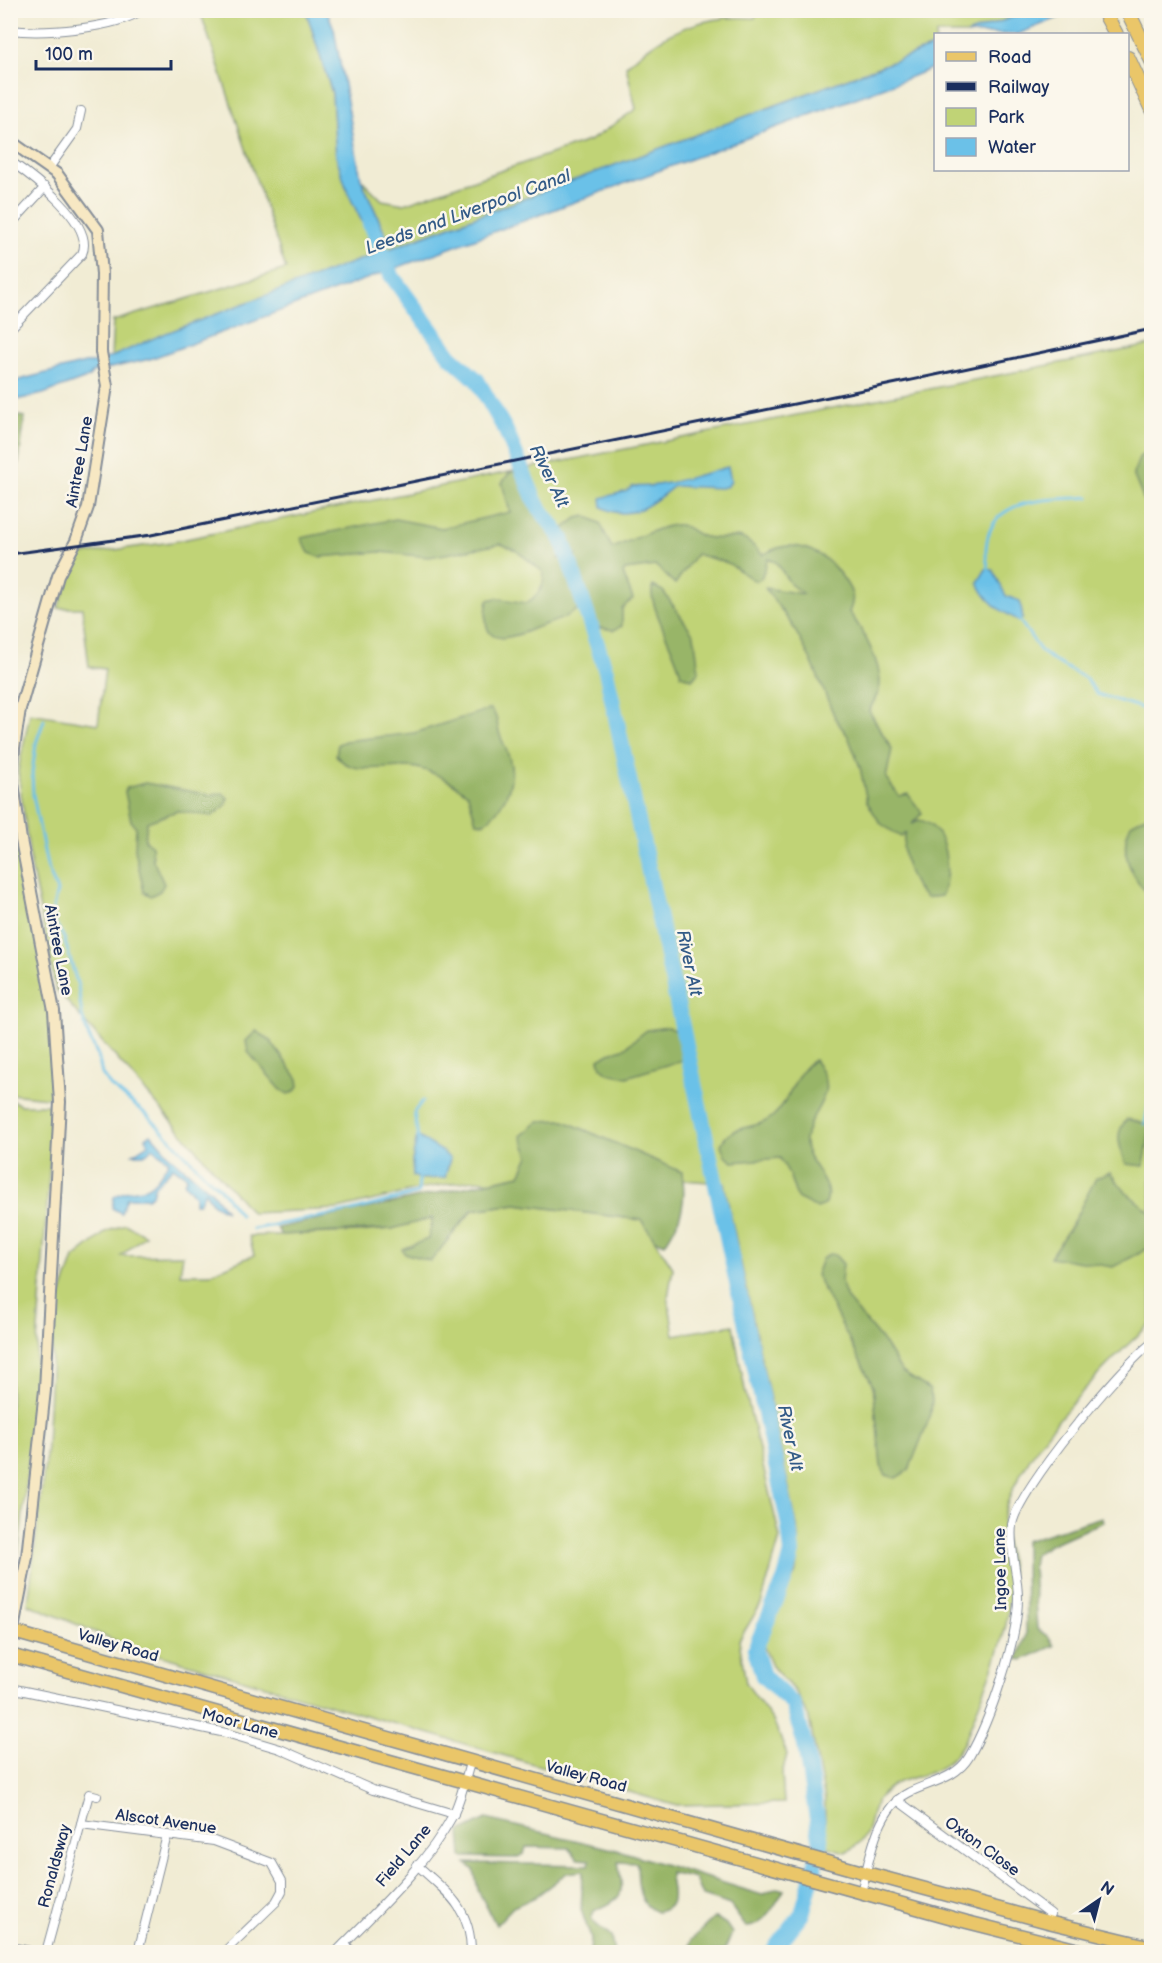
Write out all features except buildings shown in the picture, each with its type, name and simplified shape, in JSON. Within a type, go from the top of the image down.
[{"type":"highway","points":[[1127,11],[1152,61]]},
{"type":"highway","points":[[1106,15],[1115,33]]},
{"type":"highway","points":[[1129,60],[1152,110]]},
{"type":"main road","name":"Aintree Lane","points":[[10,141],[57,174],[98,230],[102,274],[102,356],[107,386],[100,444],[88,507],[80,533],[58,576],[15,709],[12,776],[21,840],[54,1011],[60,1102],[45,1390],[27,1557],[10,1645]]},
{"type":"main road","name":"Valley Road","points":[[12,1632],[866,1873],[1048,1923],[1152,1947]]},
{"type":"main road","points":[[10,1655],[861,1893],[1087,1953]]},
{"type":"street","points":[[10,30],[65,29],[113,22],[142,10]]},
{"type":"street","points":[[49,168],[77,129],[81,111]]},
{"type":"street","points":[[10,161],[45,187],[70,215],[85,237],[86,246],[82,254],[10,329]]},
{"type":"street","points":[[10,225],[45,187]]},
{"type":"street","name":"Ingoe Lane","points":[[897,1800],[906,1793],[941,1780],[959,1769],[968,1758],[1012,1646],[1018,1598],[1012,1532],[1017,1510],[1057,1450],[1133,1359],[1152,1342]]},
{"type":"street","name":"Moor Lane","points":[[10,1688],[226,1733],[280,1749],[373,1790],[454,1814]]},
{"type":"street","name":"Field Lane","points":[[336,1953],[417,1865],[454,1814],[470,1763]]},
{"type":"street","name":"Ronaldsway","points":[[46,1953],[89,1794],[97,1796]]},
{"type":"street","points":[[861,1893],[879,1829],[887,1812],[897,1800]]},
{"type":"street","name":"Oxton Close","points":[[897,1800],[1051,1914]]},
{"type":"street","name":"Alscot Avenue","points":[[81,1824],[214,1841],[272,1863],[279,1872],[282,1891],[276,1902],[224,1953]]},
{"type":"street","points":[[138,1953],[166,1835]]},
{"type":"street","points":[[417,1865],[463,1911],[470,1933],[471,1953]]},
{"type":"street","points":[[344,1944],[353,1953]]},
{"type":"street","points":[[10,1947],[35,1953]]},
{"type":"green space","points":[[757,10],[1029,11],[970,33],[934,33],[934,46],[370,256],[111,357],[113,321],[286,269],[200,11],[306,11],[332,93],[336,156],[374,247],[388,240],[361,179],[382,200],[404,204],[591,140],[636,109],[626,66],[640,54],[685,27],[718,19],[755,18]]},
{"type":"green space","points":[[1151,345],[1151,1323],[1087,1387],[1064,1414],[1042,1441],[1010,1495],[1003,1520],[1004,1538],[1011,1569],[1006,1623],[990,1675],[961,1747],[941,1767],[900,1782],[882,1794],[876,1803],[867,1833],[856,1846],[845,1852],[825,1846],[825,1800],[809,1718],[796,1693],[772,1666],[763,1645],[796,1572],[799,1535],[724,1183],[681,1180],[531,1185],[474,1180],[424,1188],[338,1209],[252,1213],[56,989],[31,866],[18,771],[30,713],[98,724],[105,669],[89,667],[82,608],[58,608],[78,555],[172,542],[519,470]]},
{"type":"green space","points":[[10,415],[25,417],[11,518]]},
{"type":"green space","points":[[1152,452],[1151,518],[1133,474],[1140,456]]},
{"type":"green space","points":[[519,470],[535,507],[560,544],[562,557],[557,559],[563,558],[578,609],[563,618],[513,636],[496,637],[490,633],[486,615],[488,600],[496,598],[526,603],[537,594],[544,577],[543,572],[517,551],[501,544],[429,557],[380,552],[320,557],[309,553],[301,538],[395,519],[442,528],[510,512],[502,483],[509,473]]},
{"type":"green space","points":[[586,516],[600,523],[612,548],[656,530],[680,525],[705,537],[715,539],[735,537],[746,540],[763,555],[785,546],[807,549],[827,560],[835,568],[851,591],[853,598],[849,612],[866,638],[879,671],[879,690],[869,711],[892,749],[886,778],[899,796],[908,794],[922,813],[912,824],[919,820],[929,824],[942,841],[947,864],[941,896],[926,898],[920,892],[907,867],[903,848],[906,832],[901,837],[880,823],[867,802],[860,767],[848,736],[836,720],[811,660],[792,625],[765,588],[804,594],[791,585],[776,562],[768,559],[761,579],[755,581],[728,563],[696,554],[675,584],[656,566],[625,570],[623,573],[633,599],[622,608],[622,626],[614,630],[595,627],[572,557],[578,555],[572,555],[563,529],[577,518]]},
{"type":"green space","points":[[653,586],[663,591],[694,635],[699,671],[692,679],[681,675],[653,602]]},
{"type":"green space","points":[[490,709],[496,718],[509,758],[511,779],[502,804],[484,823],[476,822],[468,794],[437,775],[407,767],[362,768],[343,762],[336,755],[338,744],[345,741],[414,733]]},
{"type":"green space","points":[[145,783],[211,795],[223,793],[228,798],[225,806],[212,816],[177,811],[147,822],[145,840],[152,846],[153,860],[164,884],[160,891],[151,896],[144,892],[135,850],[136,827],[131,821],[125,792],[126,788]]},
{"type":"green space","points":[[1147,815],[1151,816],[1151,898],[1138,882],[1126,854],[1127,834],[1131,824]]},
{"type":"green space","points":[[11,820],[44,970],[54,1051],[55,1094],[47,1098],[11,1094]]},
{"type":"green space","points":[[668,1027],[681,1033],[686,1059],[627,1077],[608,1073],[601,1067],[599,1059],[623,1049],[647,1030]]},
{"type":"green space","points":[[256,1031],[269,1039],[298,1079],[299,1086],[294,1092],[288,1094],[281,1090],[248,1052],[246,1041]]},
{"type":"green space","points":[[814,1060],[822,1072],[825,1092],[805,1140],[809,1156],[823,1179],[828,1195],[826,1204],[817,1208],[797,1198],[789,1174],[780,1158],[733,1162],[725,1156],[721,1145],[730,1133],[772,1117],[784,1103],[801,1072]]},
{"type":"green space","points":[[11,1099],[20,1105],[48,1105],[51,1147],[29,1457],[13,1603],[10,1602]]},
{"type":"green space","points":[[1127,1119],[1151,1125],[1144,1166],[1126,1164],[1119,1136]]},
{"type":"green space","points":[[562,1120],[682,1172],[684,1193],[682,1210],[665,1244],[655,1240],[641,1220],[516,1204],[472,1210],[431,1261],[404,1253],[402,1249],[428,1239],[433,1218],[392,1229],[281,1235],[277,1228],[520,1175],[529,1156],[521,1136],[539,1121]]},
{"type":"green space","points":[[1110,1173],[1126,1192],[1151,1213],[1151,1247],[1113,1267],[1050,1257],[1072,1224],[1096,1178]]},
{"type":"green space","points":[[516,1204],[642,1220],[673,1268],[668,1297],[674,1335],[733,1325],[745,1390],[780,1538],[761,1604],[739,1640],[746,1683],[774,1722],[787,1754],[782,1774],[784,1803],[674,1805],[131,1647],[28,1604],[47,1446],[54,1315],[74,1258],[106,1232],[125,1224],[145,1235],[121,1256],[183,1255],[180,1274],[210,1274],[254,1255],[249,1236],[392,1229],[434,1217],[428,1239],[430,1261],[473,1210]]},
{"type":"green space","points":[[829,1254],[835,1255],[843,1264],[841,1281],[847,1299],[884,1343],[902,1372],[929,1389],[932,1398],[931,1414],[909,1470],[896,1478],[886,1475],[881,1466],[873,1386],[816,1275],[822,1259]]},
{"type":"green space","points":[[1102,1517],[1103,1522],[1051,1544],[1035,1554],[1033,1567],[1037,1629],[1049,1637],[1054,1646],[1022,1660],[1018,1659],[1026,1635],[1025,1541]]},
{"type":"green space","points":[[486,1819],[621,1851],[762,1895],[777,1888],[784,1890],[764,1919],[753,1926],[746,1927],[730,1905],[702,1896],[695,1879],[670,1873],[672,1901],[665,1909],[657,1912],[650,1909],[642,1898],[638,1884],[637,1863],[618,1862],[620,1893],[612,1902],[594,1911],[591,1920],[611,1937],[614,1952],[590,1952],[591,1938],[581,1910],[583,1871],[567,1873],[535,1897],[513,1907],[496,1925],[478,1890],[474,1870],[466,1863],[589,1865],[590,1860],[578,1859],[569,1848],[526,1847],[524,1854],[516,1858],[462,1857],[460,1832]]},
{"type":"green space","points":[[715,1917],[726,1924],[732,1933],[724,1951],[688,1952],[691,1940]]},
{"type":"water","points":[[306,11],[327,11],[334,29],[361,179],[388,240],[374,247],[348,193],[336,156],[332,93]]},
{"type":"water","points":[[1029,11],[1075,11],[1020,33],[970,33]]},
{"type":"water","points":[[934,46],[934,67],[896,83],[150,359],[93,372],[89,377],[43,394],[11,401],[11,382],[85,363],[94,363],[161,335]]},
{"type":"water","points":[[728,467],[731,480],[728,486],[721,488],[674,486],[649,505],[631,512],[622,513],[602,507],[601,498],[627,491],[633,486],[654,486]]},
{"type":"water","points":[[986,569],[993,570],[1006,596],[1020,601],[1023,618],[1018,620],[1005,613],[985,595],[978,582]]},
{"type":"water","points":[[151,1134],[170,1156],[212,1192],[226,1211],[213,1204],[205,1192],[199,1203],[195,1203],[195,1196],[184,1182],[187,1177],[173,1167],[154,1187],[152,1195],[147,1198],[127,1198],[121,1213],[112,1208],[114,1197],[151,1185],[169,1161],[153,1148],[146,1154],[133,1154],[148,1144],[146,1138]]},
{"type":"water","points":[[417,1136],[442,1151],[450,1159],[445,1178],[420,1179],[413,1176],[412,1161]]},
{"type":"waterway","name":"River Alt","points":[[370,224],[391,275],[450,356],[477,380],[506,431],[536,503],[562,539],[606,671],[789,1526],[792,1553],[785,1579],[755,1649],[763,1676],[793,1704],[805,1745],[821,1843],[802,1914],[772,1952]]},
{"type":"waterway","points":[[989,572],[986,549],[990,531],[998,518],[1010,509],[1041,500],[1089,497]]},
{"type":"waterway","points":[[1018,618],[1040,650],[1054,661],[1085,678],[1097,694],[1142,708],[1152,724]]},
{"type":"waterway","points":[[44,720],[36,743],[32,773],[33,795],[47,866],[57,891],[53,908],[54,921],[64,938],[78,986],[82,1016],[98,1056],[102,1074],[111,1086],[147,1115],[218,1186],[240,1215]]},
{"type":"waterway","points":[[1145,1124],[1152,1087]]},
{"type":"waterway","points":[[418,1138],[414,1112],[423,1101]]},
{"type":"waterway","points":[[253,1229],[351,1211],[418,1193],[419,1179]]},
{"type":"railway","points":[[10,554],[151,535],[1152,329]]},
{"type":"water label","name":"Leeds and Liverpool Canal","points":[[468,212]]}]
